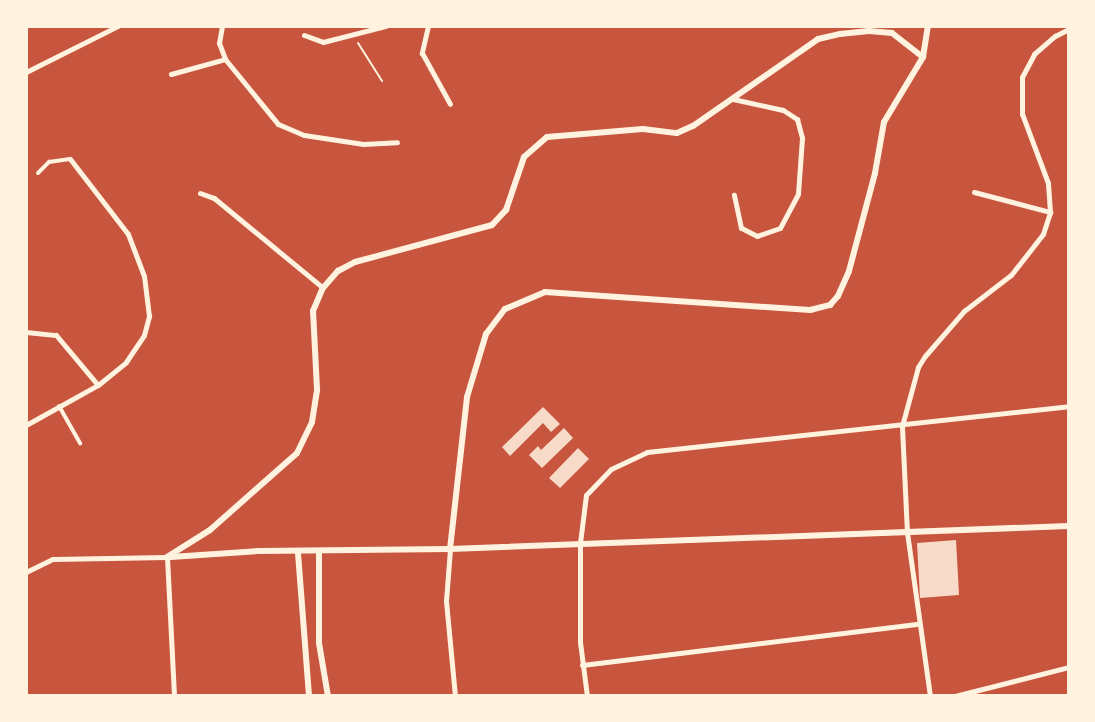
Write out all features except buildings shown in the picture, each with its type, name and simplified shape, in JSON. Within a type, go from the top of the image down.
[{"type":"street","points":[[26,72],[118,26]]},
{"type":"street","points":[[222,26],[219,43],[225,59],[278,124],[304,135],[335,140],[397,142]]},
{"type":"street","points":[[304,35],[323,42],[386,26]]},
{"type":"street","points":[[428,26],[422,53],[450,104]]},
{"type":"street","points":[[455,696],[446,601],[450,549],[467,397],[486,334],[505,309],[545,292],[810,310],[830,305],[838,296],[849,271],[875,173],[884,122],[923,57],[928,26]]},
{"type":"street","points":[[930,696],[917,624],[907,533],[902,426],[918,367],[925,356],[964,311],[1011,275],[1043,234],[1050,212],[1048,183],[1022,114],[1022,77],[1034,54],[1055,36],[1069,29]]},
{"type":"street","points":[[167,557],[210,530],[297,453],[312,422],[316,397],[311,325],[323,288],[338,271],[355,262],[492,225],[506,210],[524,157],[547,137],[643,129],[677,133],[693,126],[818,39],[840,34],[869,31],[892,33],[923,57]]},
{"type":"street","points":[[171,74],[225,59]]},
{"type":"street","points":[[730,98],[783,110],[797,119],[802,138],[798,194],[780,228],[757,236],[741,228],[734,195]]},
{"type":"street","points":[[26,425],[98,385],[126,362],[144,335],[149,316],[146,284],[128,234],[70,159],[49,162],[38,173]]},
{"type":"street","points":[[974,192],[1050,212]]},
{"type":"street","points":[[200,193],[214,198],[323,288]]},
{"type":"street","points":[[26,332],[56,335],[98,385]]},
{"type":"street","points":[[58,405],[80,443]]},
{"type":"street","points":[[587,696],[582,665],[577,576],[580,543],[586,495],[611,469],[647,452],[1069,406]]},
{"type":"street","points":[[26,572],[53,559],[167,557],[258,551],[298,553],[450,549],[1069,526]]},
{"type":"street","points":[[319,552],[319,643],[328,696]]},
{"type":"street","points":[[298,553],[309,696]]},
{"type":"street","points":[[167,557],[174,696]]},
{"type":"street","points":[[582,665],[917,624]]},
{"type":"street","points":[[955,696],[1069,667]]},
{"type":"path","points":[[354,35],[382,81]]}]
